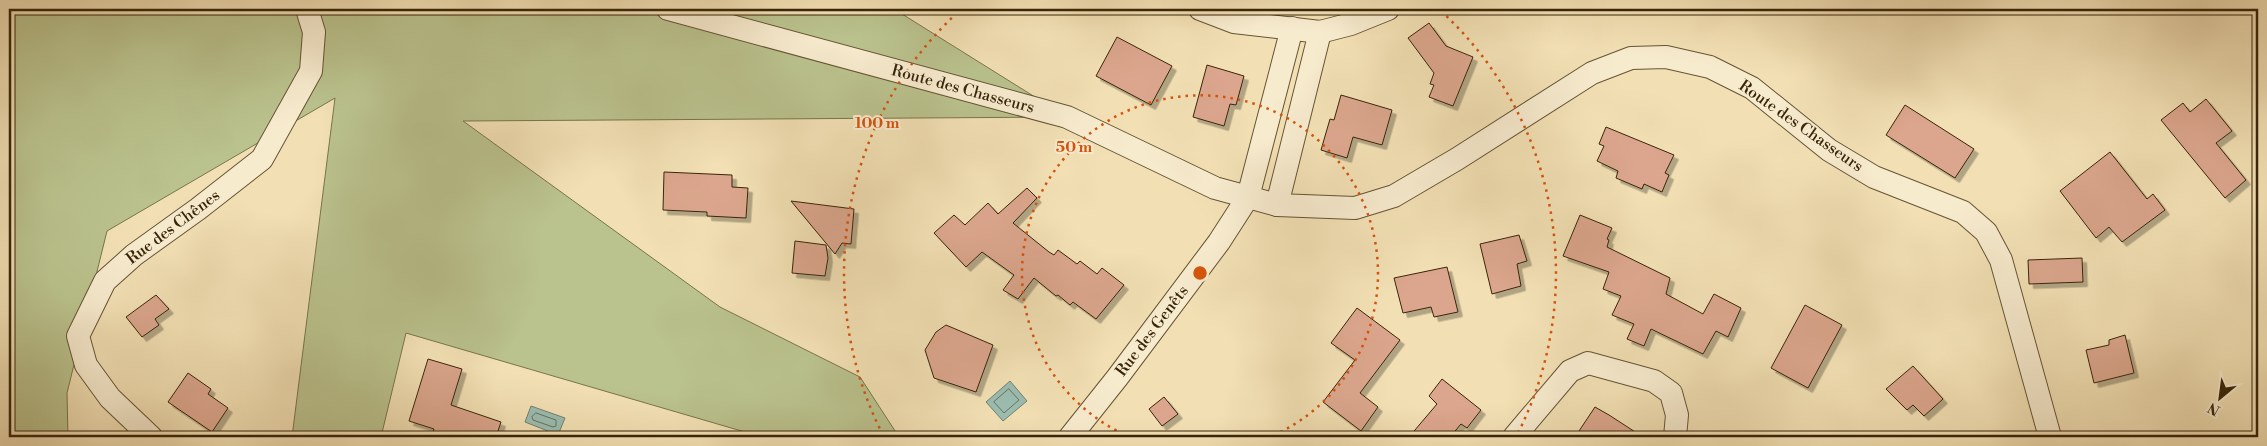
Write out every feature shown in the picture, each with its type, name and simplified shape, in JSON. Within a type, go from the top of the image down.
[{"type":"street","name":"Rue des Chênes","points":[[151,437],[110,398],[86,366],[78,336],[105,281],[134,255],[198,210],[262,159],[311,71],[314,32],[307,9]]},
{"type":"street","name":"Route des Chasseurs","points":[[668,9],[1067,117],[1215,188],[1277,205],[1356,208],[1394,196],[1457,159],[1592,73],[1631,58],[1666,57],[1710,67],[1752,88],[1829,150],[1874,177],[1963,212],[1986,232],[2001,260],[2050,437]]},
{"type":"street","points":[[1200,9],[1234,22],[1320,32],[1351,24],[1388,9]]},
{"type":"street","points":[[1248,197],[1292,28]]},
{"type":"street","points":[[1277,205],[1320,32]]},
{"type":"street","name":"Rue des Genêts","points":[[1070,437],[1117,378],[1219,242],[1248,197]]},
{"type":"street","points":[[1514,437],[1570,371],[1588,363],[1654,381],[1671,393],[1677,415],[1675,437]]},
{"type":"green space","points":[[9,9],[894,9],[1067,117],[463,121],[720,307],[860,377],[899,437],[762,437],[406,333],[381,437],[292,437],[335,98],[107,231],[67,393],[68,437],[9,437]]},
{"type":"water","points":[[1010,381],[1027,401],[1003,421],[986,402]]},
{"type":"water","points":[[531,406],[565,418],[558,435],[525,422]]},
{"type":"building","points":[[1429,23],[1446,46],[1473,57],[1453,106],[1429,97],[1434,85],[1430,84],[1434,73],[1408,38]]},
{"type":"building","points":[[1117,37],[1172,66],[1151,105],[1096,76]]},
{"type":"building","points":[[1207,65],[1244,76],[1236,105],[1230,104],[1224,126],[1193,117]]},
{"type":"building","points":[[1341,95],[1392,110],[1382,145],[1353,137],[1347,158],[1321,150],[1330,119],[1334,120]]},
{"type":"building","points":[[2206,99],[2232,131],[2216,143],[2246,180],[2225,198],[2161,120],[2183,103],[2190,112]]},
{"type":"building","points":[[1905,105],[1974,149],[1955,178],[1886,135]]},
{"type":"building","points":[[1606,127],[1674,155],[1665,173],[1669,175],[1662,192],[1644,184],[1642,189],[1616,178],[1618,171],[1597,161],[1604,146],[1599,144]]},
{"type":"building","points":[[2110,152],[2147,199],[2153,194],[2165,210],[2122,242],[2109,227],[2096,238],[2060,191]]},
{"type":"building","points":[[664,172],[732,175],[732,187],[748,188],[746,218],[707,216],[707,212],[663,210]]},
{"type":"building","points":[[1027,188],[1037,198],[1013,223],[1054,255],[1058,250],[1077,264],[1080,261],[1097,274],[1102,268],[1124,285],[1096,319],[1073,302],[1070,305],[1058,295],[1056,296],[1034,278],[1018,299],[1003,290],[1014,275],[982,252],[966,267],[934,233],[954,215],[965,225],[988,203],[998,214]]},
{"type":"building","points":[[791,201],[854,209],[851,244],[842,243],[835,254]]},
{"type":"building","points":[[1580,215],[1612,228],[1607,239],[1609,240],[1607,247],[1670,278],[1666,294],[1703,314],[1714,294],[1741,308],[1728,337],[1716,331],[1703,354],[1651,329],[1644,346],[1627,339],[1634,324],[1612,315],[1621,296],[1603,289],[1609,272],[1563,256]]},
{"type":"building","points":[[1519,235],[1527,261],[1517,264],[1521,286],[1492,294],[1480,244]]},
{"type":"building","points":[[795,241],[826,245],[828,258],[825,276],[792,273]]},
{"type":"building","points":[[2082,258],[2083,282],[2029,284],[2028,260]]},
{"type":"building","points":[[1447,267],[1458,312],[1434,317],[1431,307],[1403,313],[1394,278]]},
{"type":"building","points":[[156,295],[169,309],[155,319],[159,325],[142,337],[126,317]]},
{"type":"building","points":[[1805,305],[1842,325],[1808,388],[1771,368]]},
{"type":"building","points":[[1357,308],[1400,340],[1360,393],[1378,407],[1361,431],[1323,402],[1355,360],[1331,343]]},
{"type":"building","points":[[946,325],[993,345],[976,392],[934,378],[925,350],[936,332]]},
{"type":"building","points":[[2125,335],[2134,373],[2094,383],[2086,350],[2109,345],[2109,340]]},
{"type":"building","points":[[428,359],[462,369],[451,405],[501,422],[496,437],[431,437],[434,429],[409,421]]},
{"type":"building","points":[[1913,366],[1943,399],[1924,416],[1913,405],[1907,410],[1886,389]]},
{"type":"building","points":[[188,373],[211,389],[208,394],[228,408],[212,432],[168,402]]},
{"type":"building","points":[[1442,379],[1481,410],[1467,428],[1461,424],[1450,437],[1409,437],[1437,404],[1429,396]]},
{"type":"building","points":[[1164,397],[1178,414],[1162,426],[1149,409]]},
{"type":"building","points":[[1595,407],[1609,415],[1643,437],[1575,437]]}]
